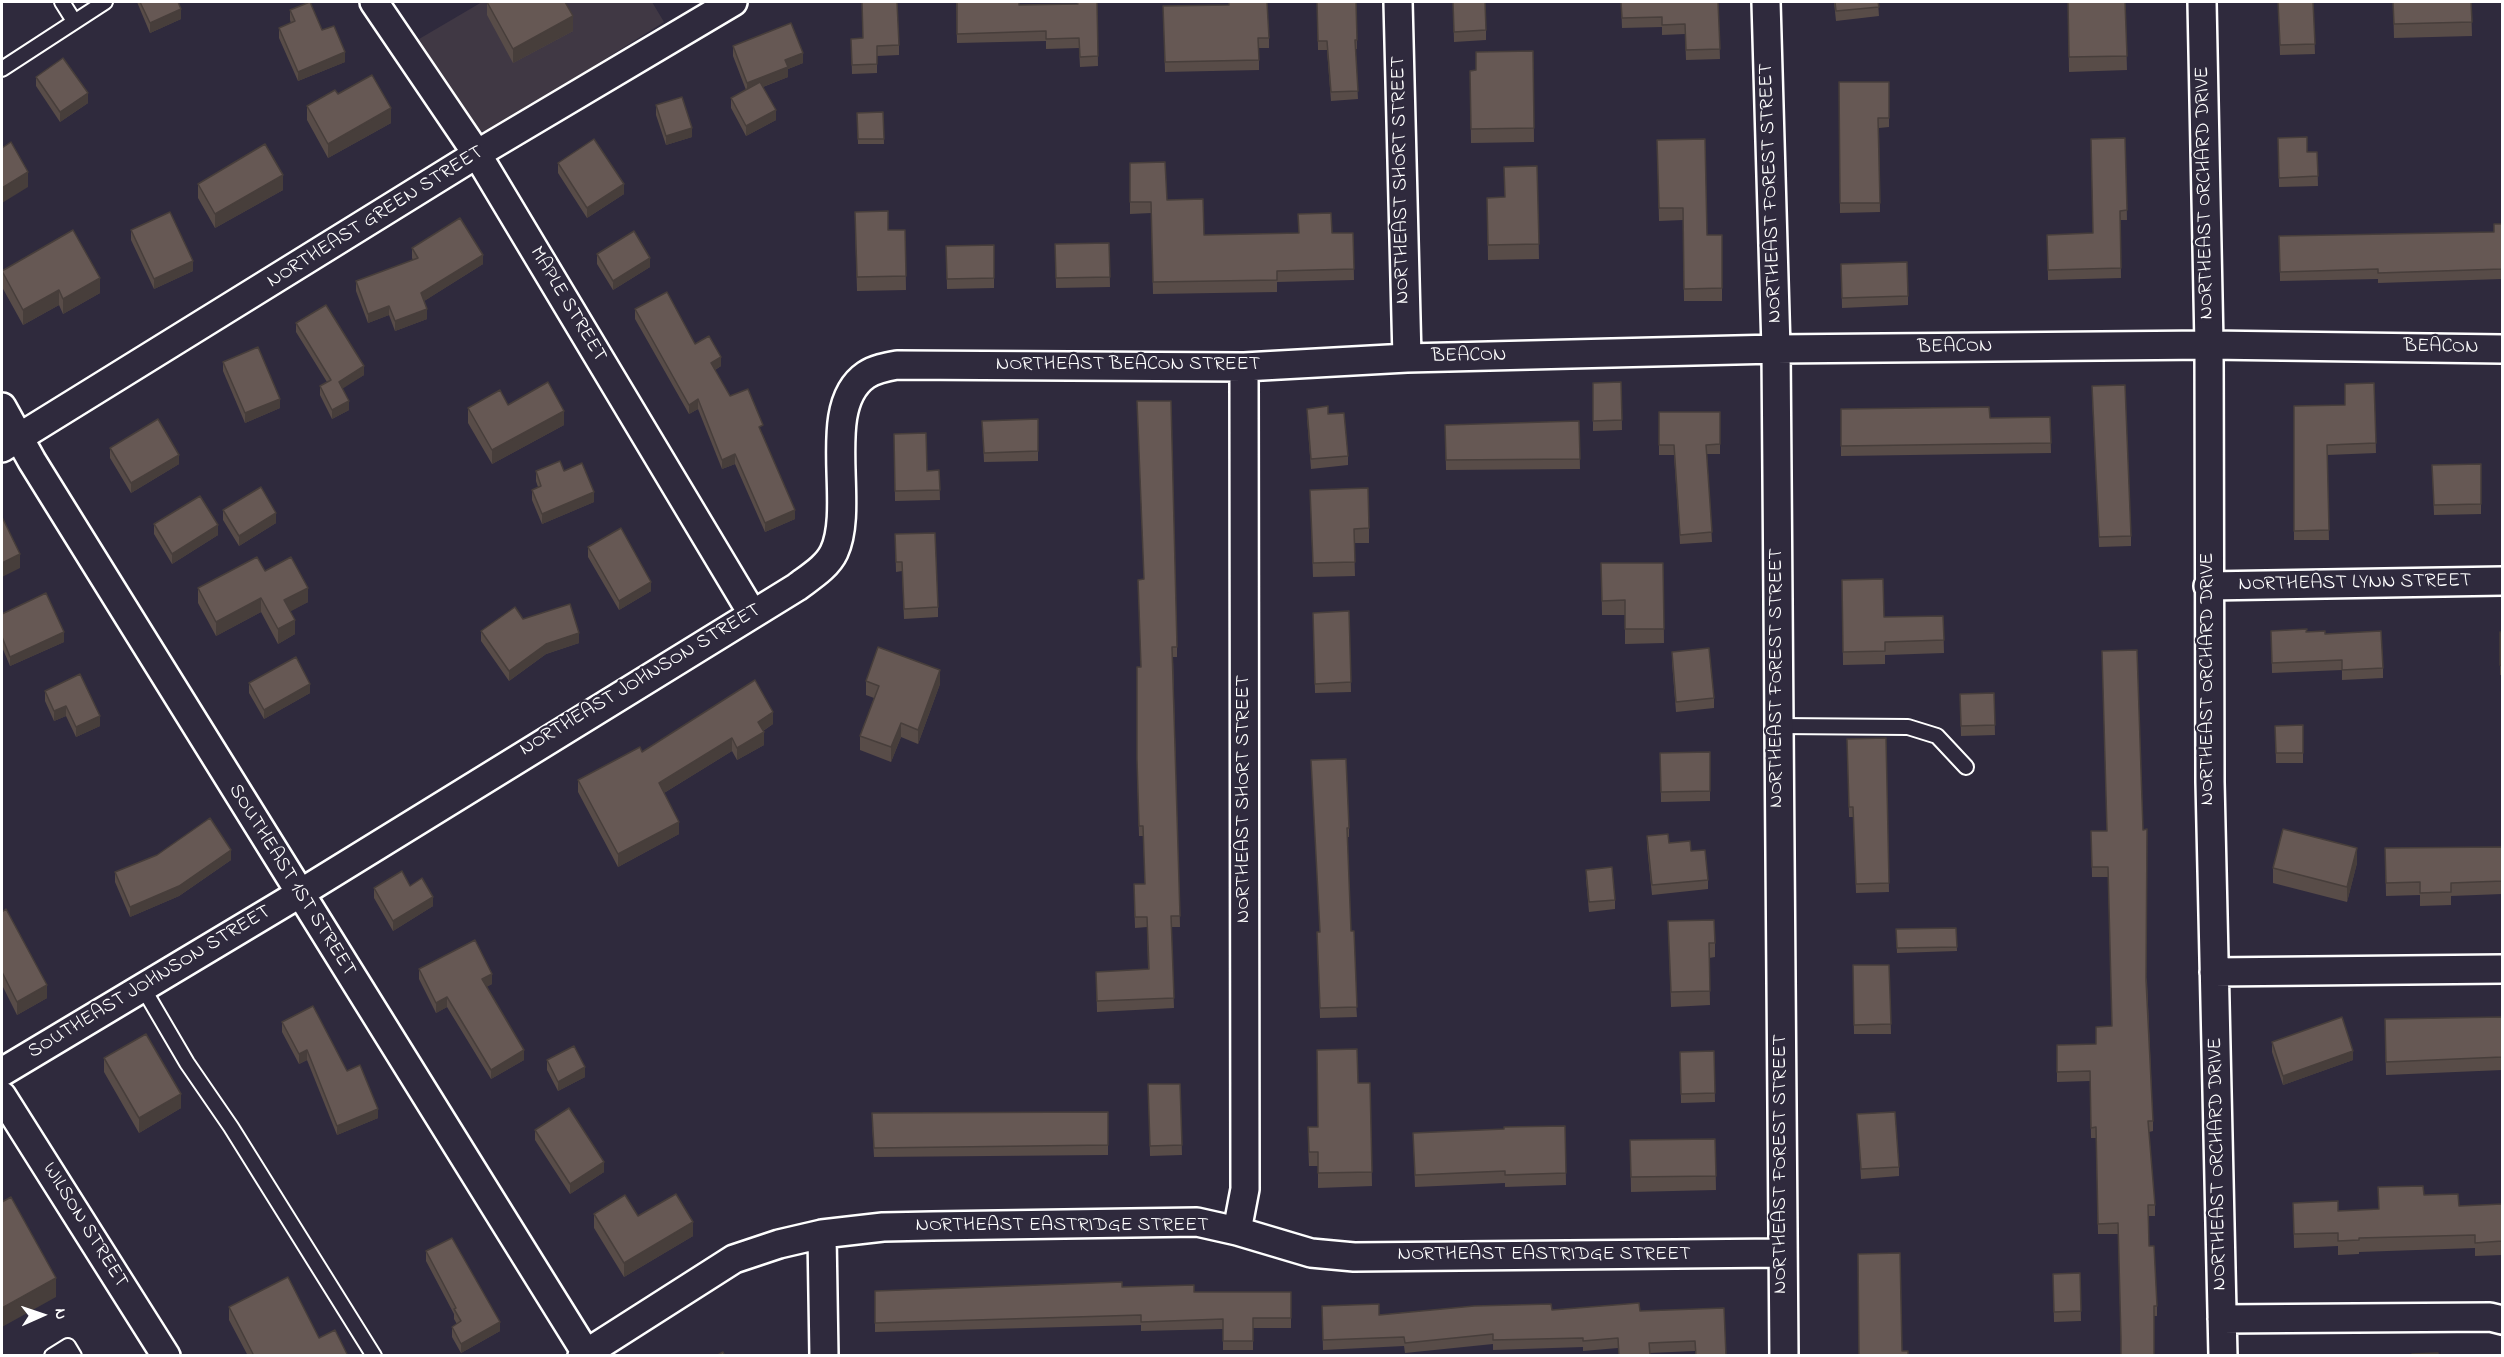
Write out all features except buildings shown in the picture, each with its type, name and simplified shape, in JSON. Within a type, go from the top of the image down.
[{"type":"street","name":"MAPLE STREET","points":[[374,2],[477,154],[752,613]]},
{"type":"street","name":"NORTHEAST GREEN STREET","points":[[11,442],[477,154],[733,2]]},
{"type":"street","name":"NORTHEAST SHORT STREET","points":[[1398,2],[1407,358]]},
{"type":"street","name":"NORTHEAST FOREST STREET","points":[[1766,2],[1776,349],[1784,1356]]},
{"type":"street","name":"NORTHEAST ORCHARD DRIVE","points":[[2202,2],[2209,345],[2208,586],[2223,1356]]},
{"type":"street","name":"BEACON","points":[[1407,358],[1776,349],[2209,345],[2502,349]]},
{"type":"street","name":"NORTHEAST BEACON STREET","points":[[855,385],[876,370],[897,365],[1244,368],[1407,358]]},
{"type":"street","name":"NORTHEAST SHORT STREET","points":[[1237,1231],[1245,1189],[1244,368]]},
{"type":"street","name":"NORTHEAST JOHNSON STREET","points":[[299,894],[797,587],[824,566],[834,552],[841,514],[842,436],[848,398],[855,385]]},
{"type":"street","name":"SOUTHEAST 1ST STREET","points":[[2,406],[11,442],[32,461],[584,1354]]},
{"type":"street","name":"NORTHEAST LYNN STREET","points":[[2208,586],[2502,581]]},
{"type":"street","name":"SOUTHEAST JOHNSON STREET","points":[[2,1072],[299,894]]},
{"type":"street","points":[[2214,972],[2502,969]]},
{"type":"street","name":"WILSON STREET","points":[[2,1096],[166,1356]]},
{"type":"street","name":"NORTHEAST EASTRIDGE STREET","points":[[584,1354],[734,1259],[779,1244],[822,1234],[883,1227],[1186,1222],[1237,1231],[1311,1253],[1354,1257],[1782,1253]]},
{"type":"street","points":[[822,1234],[824,1356]]},
{"type":"street","points":[[2222,1319],[2490,1317],[2502,1320]]},
{"type":"lane","points":[[62,2],[74,21]]},
{"type":"lane","points":[[2,69],[105,2]]},
{"type":"lane","points":[[1779,726],[1908,727],[1937,736],[1966,766]]},
{"type":"lane","points":[[143,988],[187,1064],[231,1127],[374,1356]]},
{"type":"lane","points":[[52,1356],[68,1346],[74,1356]]},
{"type":"shaded area","points":[[482,2],[652,2],[664,22],[494,129],[480,132],[475,131],[414,42]]}]
